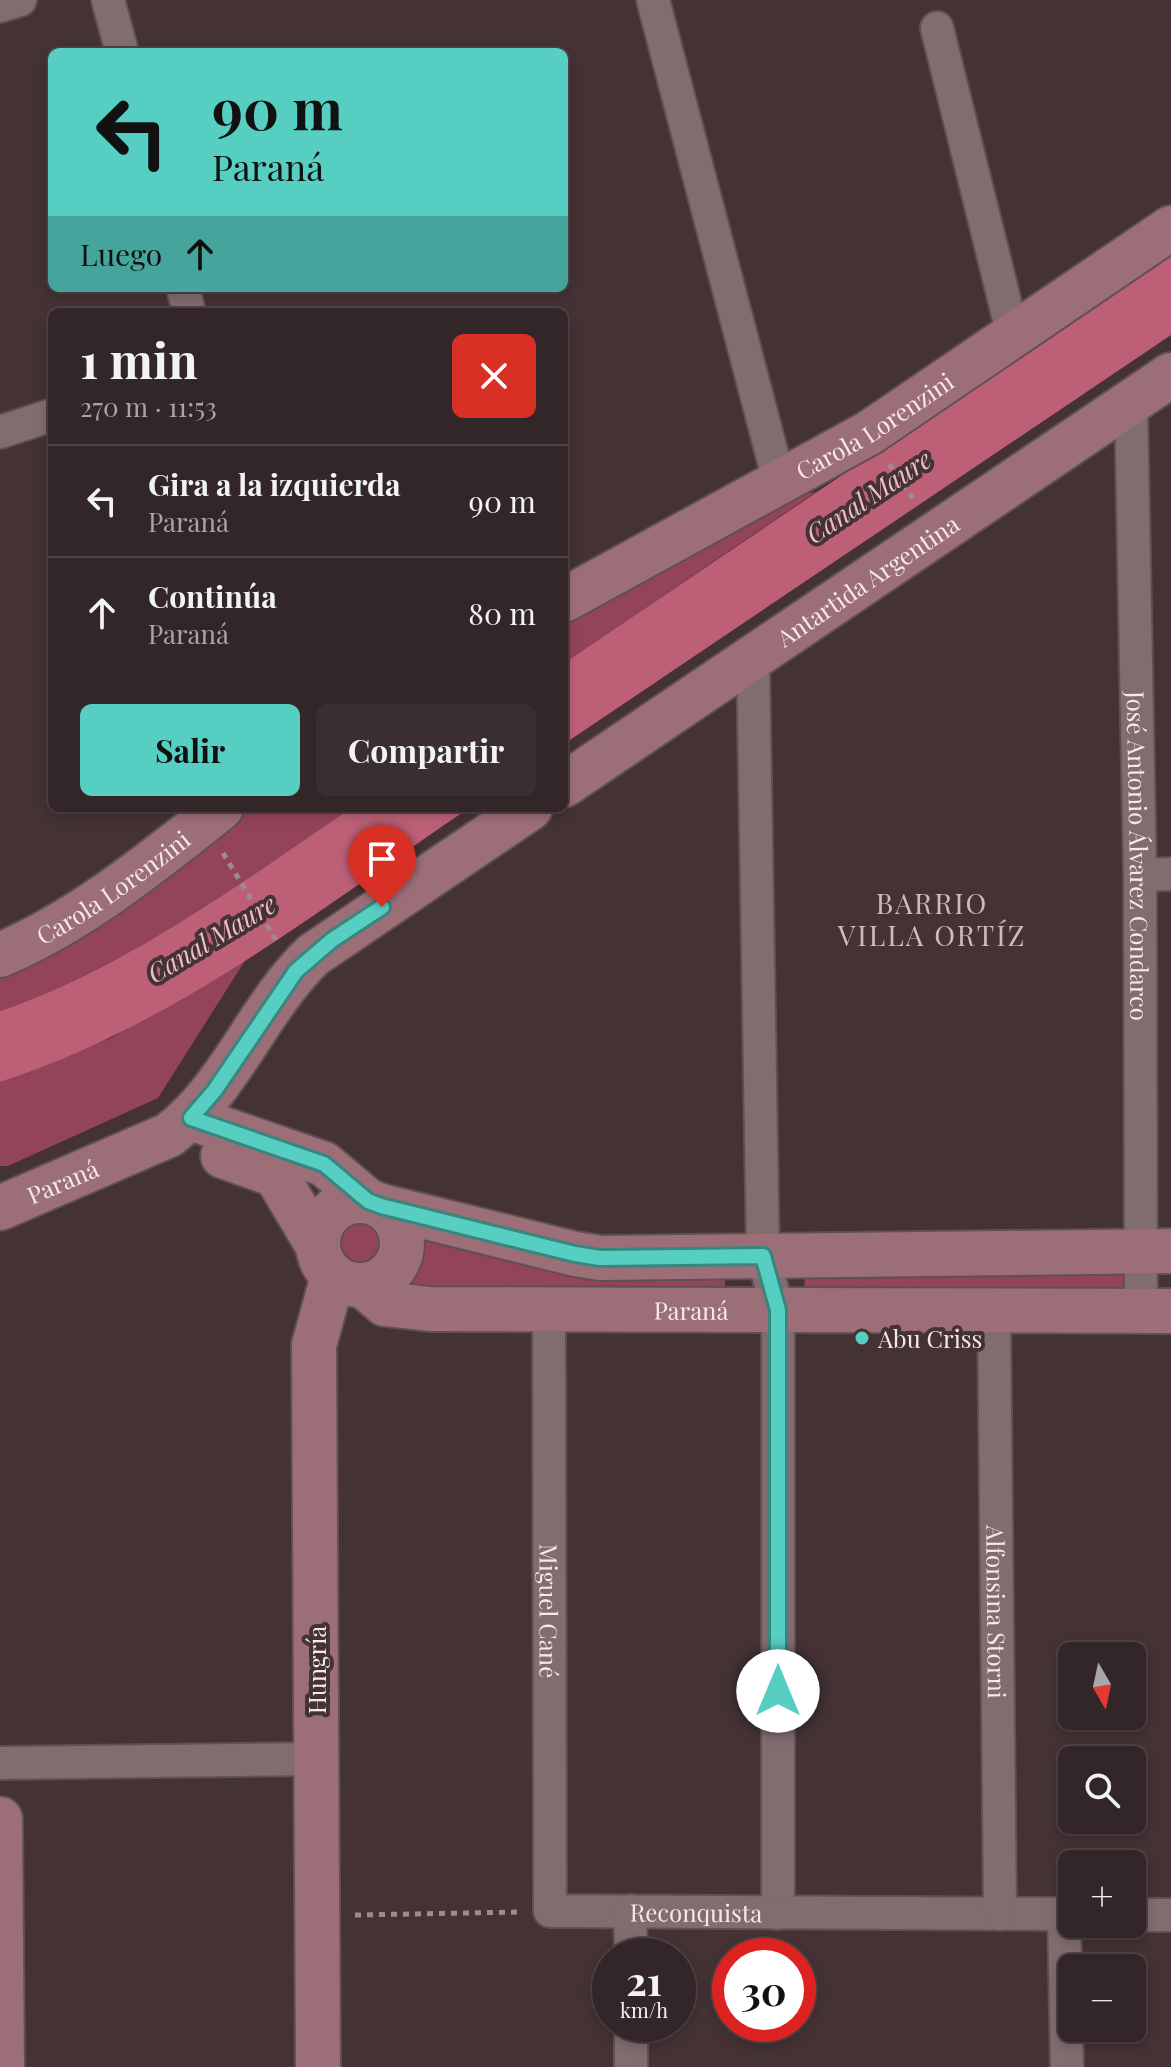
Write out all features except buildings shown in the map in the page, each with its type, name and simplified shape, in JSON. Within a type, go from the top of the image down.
[{"type":"street","points":[[0,6],[20,0]]},
{"type":"street","points":[[108,0],[121,48]]},
{"type":"street","points":[[653,0],[779,481]]},
{"type":"street","points":[[937,28],[1013,335]]},
{"type":"street","name":"Carola Lorenzini","points":[[568,598],[869,433],[1171,228]]},
{"type":"street","name":"Antartida Argentina","points":[[568,782],[1171,375]]},
{"type":"street","name":"José Antonio Álvarez Condarco","points":[[1131,402],[1155,874],[1156,1311]]},
{"type":"street","points":[[0,432],[48,416]]},
{"type":"street","points":[[753,659],[763,1256],[778,1310],[778,1913]]},
{"type":"street","name":"Carola Lorenzini","points":[[0,955],[36,940],[96,903],[216,812]]},
{"type":"street","points":[[524,812],[313,955],[285,985],[215,1090],[180,1127],[324,1164],[374,1204],[398,1224],[403,1237],[403,1251],[389,1275],[378,1282],[338,1269],[319,1233],[332,1211],[343,1204],[374,1204],[587,1257],[1156,1251]]},
{"type":"street","name":"Paraná","points":[[0,1208],[180,1127],[276,1175],[338,1269],[385,1304],[396,1307],[1156,1311]]},
{"type":"street","name":"Hungría","points":[[318,2067],[314,1345],[338,1269]]},
{"type":"street","name":"Miguel Cané","points":[[549,1309],[550,1911]]},
{"type":"street","name":"Alfonsina Storni","points":[[994,1310],[1000,1914]]},
{"type":"street","points":[[0,1763],[316,1759]]},
{"type":"street","points":[[0,1819],[2,2067]]},
{"type":"street","name":"Reconquista","points":[[550,1911],[1058,1914]]},
{"type":"street","points":[[630,1911],[631,1938]]},
{"type":"street","points":[[1146,1915],[1171,1915]]},
{"type":"street","points":[[1067,2067],[1068,1938]]},
{"type":"street","points":[[631,2042],[631,2067]]},
{"type":"path","points":[[887,462],[918,505]]},
{"type":"path","points":[[240,882],[275,940]]},
{"type":"path","points":[[318,1915],[550,1911]]},
{"type":"shaded area","points":[[816,492],[568,660],[568,615],[786,496]]},
{"type":"shaded area","points":[[240,812],[345,812],[225,894],[137,948],[46,994],[0,1011],[0,972],[195,849]]},
{"type":"shaded area","points":[[246,959],[158,1098],[8,1166],[0,1166],[0,1082],[111,1038]]},
{"type":"shaded area","points":[[355,1210],[391,1229],[393,1242],[388,1262],[372,1274],[339,1268],[331,1229],[336,1220]]},
{"type":"shaded area","points":[[420,1235],[725,1277],[725,1289],[395,1294],[414,1268]]},
{"type":"shaded area","points":[[1126,1272],[1129,1283],[1124,1291],[804,1289],[805,1276]]},
{"type":"water","name":"Canal Maure","points":[[1171,253],[1171,335],[568,741],[568,660]]},
{"type":"water","name":"Canal Maure","points":[[345,812],[463,812],[244,962],[185,997],[125,1030],[64,1058],[0,1082],[0,1011],[92,972],[225,894]]},
{"type":"place","name":"Abu Criss","points":[[862,1338]]},
{"type":"district","name":"BARRIO VILLA ORTÍZ","points":[[932,918]]},
{"type":"route","points":[[382,907],[332,940],[296,971],[215,1090],[191,1118],[324,1164],[368,1201],[381,1206],[587,1257],[763,1256],[778,1310],[778,1691]]}]
